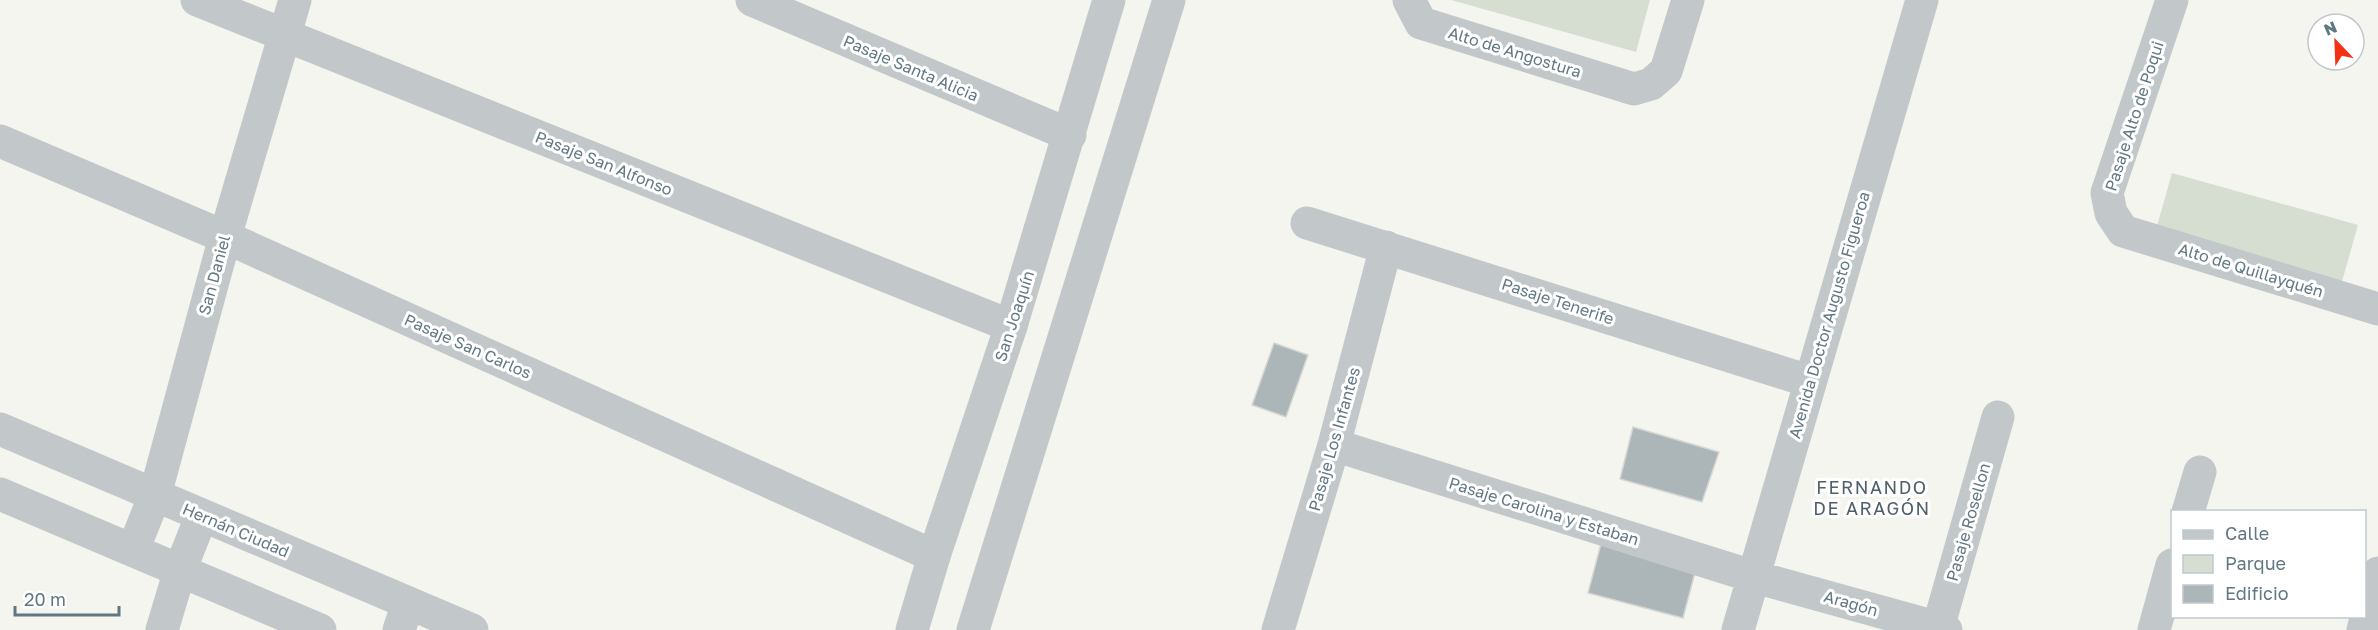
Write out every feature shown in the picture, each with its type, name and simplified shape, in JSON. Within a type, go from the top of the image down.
[{"type":"street","name":"Pasaje San Alfonso","points":[[197,0],[1011,326]]},
{"type":"street","name":"San Daniel","points":[[134,550],[155,495],[225,237],[295,0]]},
{"type":"street","name":"Pasaje Santa Alicia","points":[[752,0],[1070,135]]},
{"type":"street","name":"San Joaquín","points":[[912,630],[934,556],[1011,326],[1109,0]]},
{"type":"street","points":[[972,630],[1169,0]]},
{"type":"street","name":"Alto de Angostura","points":[[1409,0],[1421,23],[1634,89],[1651,84],[1666,71],[1688,0]]},
{"type":"street","name":"Avenida Doctor Augusto Figueroa","points":[[1738,630],[1922,0]]},
{"type":"street","name":"Pasaje Alto de Poqui","points":[[2123,231],[2111,213],[2108,194],[2172,0]]},
{"type":"street","name":"Pasaje San Carlos","points":[[0,141],[225,237],[934,556]]},
{"type":"street","name":"Pasaje Tenerife","points":[[1307,223],[1809,381]]},
{"type":"street","name":"Alto de Quillayquén","points":[[2123,231],[2378,309]]},
{"type":"street","name":"Pasaje Los Infantes","points":[[1283,629],[1386,246]]},
{"type":"street","name":"Pasaje Rosellon","points":[[1942,629],[1998,417]]},
{"type":"street","name":"Hernán Ciudad","points":[[0,429],[202,515],[404,616],[472,630]]},
{"type":"street","name":"Pasaje Carolina y Estaban","points":[[1334,445],[1755,577]]},
{"type":"street","points":[[2189,510],[2200,472]]},
{"type":"street","points":[[0,494],[320,630]]},
{"type":"street","points":[[162,630],[180,570],[202,515]]},
{"type":"street","points":[[2154,630],[2171,569]]},
{"type":"street","points":[[2366,616],[2378,573]]},
{"type":"street","name":"Aragón","points":[[1755,577],[1942,629]]},
{"type":"green space","points":[[1451,0],[1650,0],[1636,52]]},
{"type":"green space","points":[[2172,173],[2358,225],[2341,285],[2155,233]]},
{"type":"building","points":[[1274,343],[1308,355],[1286,417],[1252,405]]},
{"type":"building","points":[[1633,427],[1719,452],[1702,502],[1620,479]]},
{"type":"building","points":[[1603,536],[1698,561],[1683,618],[1588,593]]},
{"type":"district","name":"FERNANDO DE ARAGÓN","points":[[1872,498]]}]
